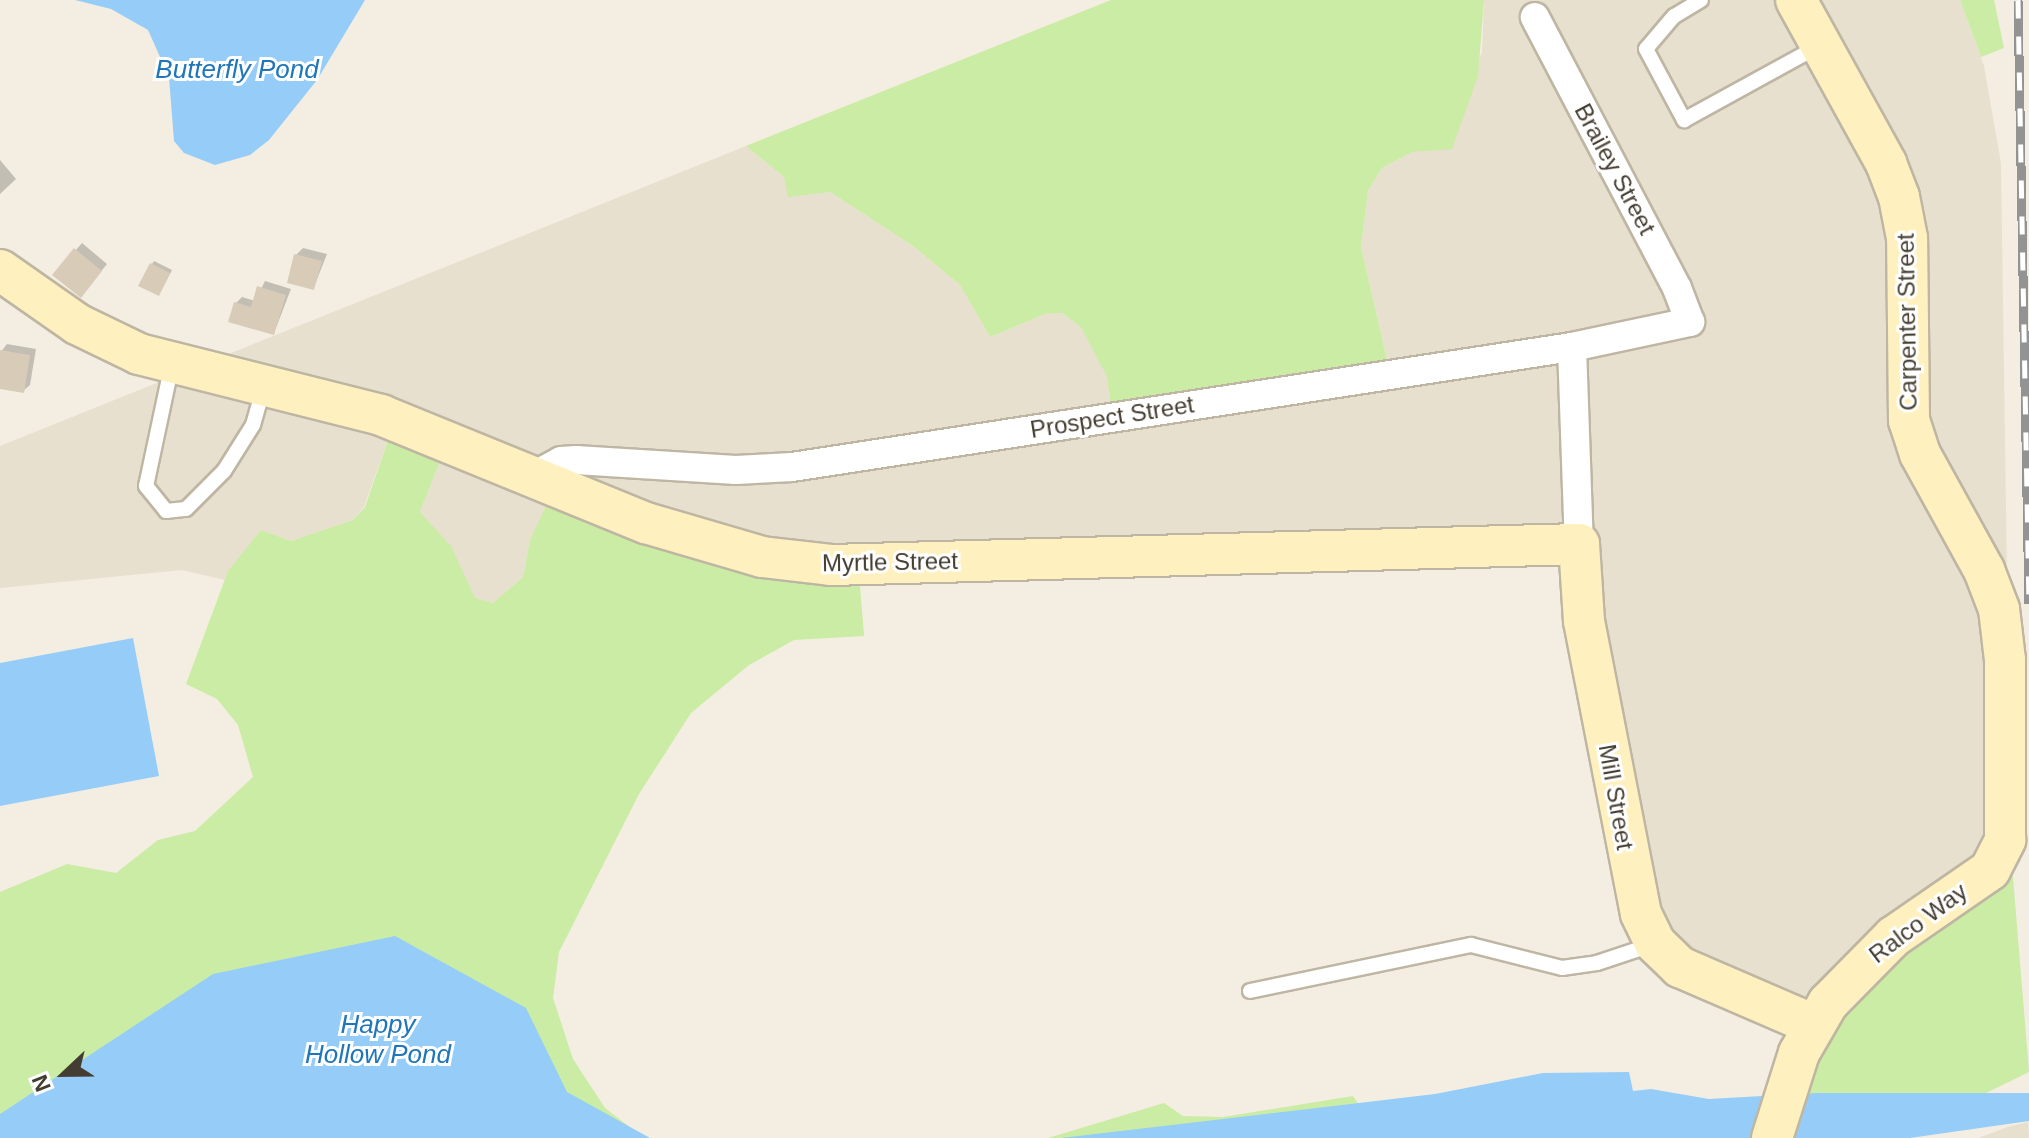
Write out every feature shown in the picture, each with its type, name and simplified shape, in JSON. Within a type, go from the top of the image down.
[{"type":"street","name":"Carpenter Street","points":[[1796,0],[1886,163],[1904,217],[1906,403],[1913,439],[1984,570],[1999,609],[2017,837]]},
{"type":"street","name":"Brailey Street","points":[[1535,17],[1677,288],[1690,322]]},
{"type":"street","name":"Myrtle Street","points":[[0,270],[97,336],[172,364],[381,415],[685,537],[796,563],[1579,544]]},
{"type":"street","name":"Prospect Street","points":[[535,475],[561,461],[576,460],[736,470],[792,467],[1572,347],[1690,322]]},
{"type":"street","name":"Mill Street","points":[[1572,347],[1584,621],[1633,890],[1655,943]]},
{"type":"street","name":"Ralco Way","points":[[1814,1025],[1869,958],[1998,862],[2017,837]]},
{"type":"street","points":[[1655,943],[1702,979],[1814,1025],[1788,1080],[1772,1138]]},
{"type":"lane","points":[[1701,0],[1674,16],[1646,49],[1684,120],[1821,45]]},
{"type":"lane","points":[[172,364],[146,486],[153,501],[166,511],[186,509],[224,471],[253,425],[248,382]]},
{"type":"lane","points":[[1250,991],[1471,945],[1562,968],[1597,963],[1655,943]]},
{"type":"shaded area","points":[[1484,0],[1960,0],[1984,66],[2001,163],[2011,853],[1813,1029],[1657,930],[1576,544],[763,547],[530,540],[523,577],[493,603],[474,598],[451,547],[420,512],[448,441],[395,420],[364,507],[353,520],[291,541],[261,530],[225,580],[182,570],[0,588],[0,446],[746,146],[784,177],[789,196],[830,192],[913,246],[960,285],[990,337],[1045,314],[1062,313],[1082,327],[1107,377],[1111,406],[1388,364],[1361,247],[1368,191],[1382,168],[1412,152],[1452,148],[1482,51]]},
{"type":"shaded area","points":[[2028,1122],[2029,1138],[1978,1138],[2008,1127]]},
{"type":"green space","points":[[1111,0],[1484,0],[1478,76],[1452,149],[1412,152],[1382,168],[1368,191],[1361,247],[1388,364],[1111,407],[1107,377],[1081,327],[1062,313],[1045,314],[990,337],[960,285],[913,246],[830,192],[788,197],[784,177],[746,146]]},
{"type":"green space","points":[[1960,0],[1994,0],[2004,48],[1981,57]]},
{"type":"green space","points":[[395,420],[448,441],[420,512],[451,546],[475,598],[493,603],[523,577],[530,540],[556,485],[763,547],[787,537],[793,554],[858,561],[864,636],[794,640],[749,665],[691,713],[639,794],[559,952],[553,998],[573,1059],[605,1108],[644,1138],[0,1138],[0,892],[67,864],[116,873],[158,840],[195,831],[253,777],[238,725],[217,699],[186,684],[228,571],[261,530],[291,541],[353,520],[365,507]]},
{"type":"green space","points":[[2011,853],[2029,1072],[1982,1095],[1842,1101],[1795,1091],[1814,1036]]},
{"type":"green space","points":[[1353,1096],[1362,1109],[1245,1138],[1048,1138],[1164,1103],[1183,1116],[1223,1117]]},
{"type":"water","name":"Butterfly Pond","points":[[75,0],[365,0],[317,80],[269,140],[250,155],[215,165],[184,153],[174,141],[169,77],[148,30],[111,9]]},
{"type":"water","points":[[133,638],[159,776],[0,806],[0,663]]},
{"type":"water","name":"Happy Hollow Pond","points":[[395,936],[526,1008],[567,1092],[650,1138],[0,1138],[0,1114],[213,974]]},
{"type":"water","points":[[1629,1072],[1633,1091],[1651,1089],[1709,1099],[1817,1093],[2029,1093],[2029,1121],[1910,1138],[1061,1138],[1435,1094],[1543,1073]]},
{"type":"building","points":[[74,248],[102,271],[81,298],[52,275]]},
{"type":"building","points":[[294,254],[322,261],[314,290],[287,283]]},
{"type":"building","points":[[150,263],[170,273],[159,296],[138,286]]},
{"type":"building","points":[[257,286],[286,295],[274,335],[228,322],[234,302],[251,307]]},
{"type":"building","points":[[0,350],[30,355],[24,393],[0,389]]},
{"type":"railway","points":[[2018,0],[2029,604]]}]
